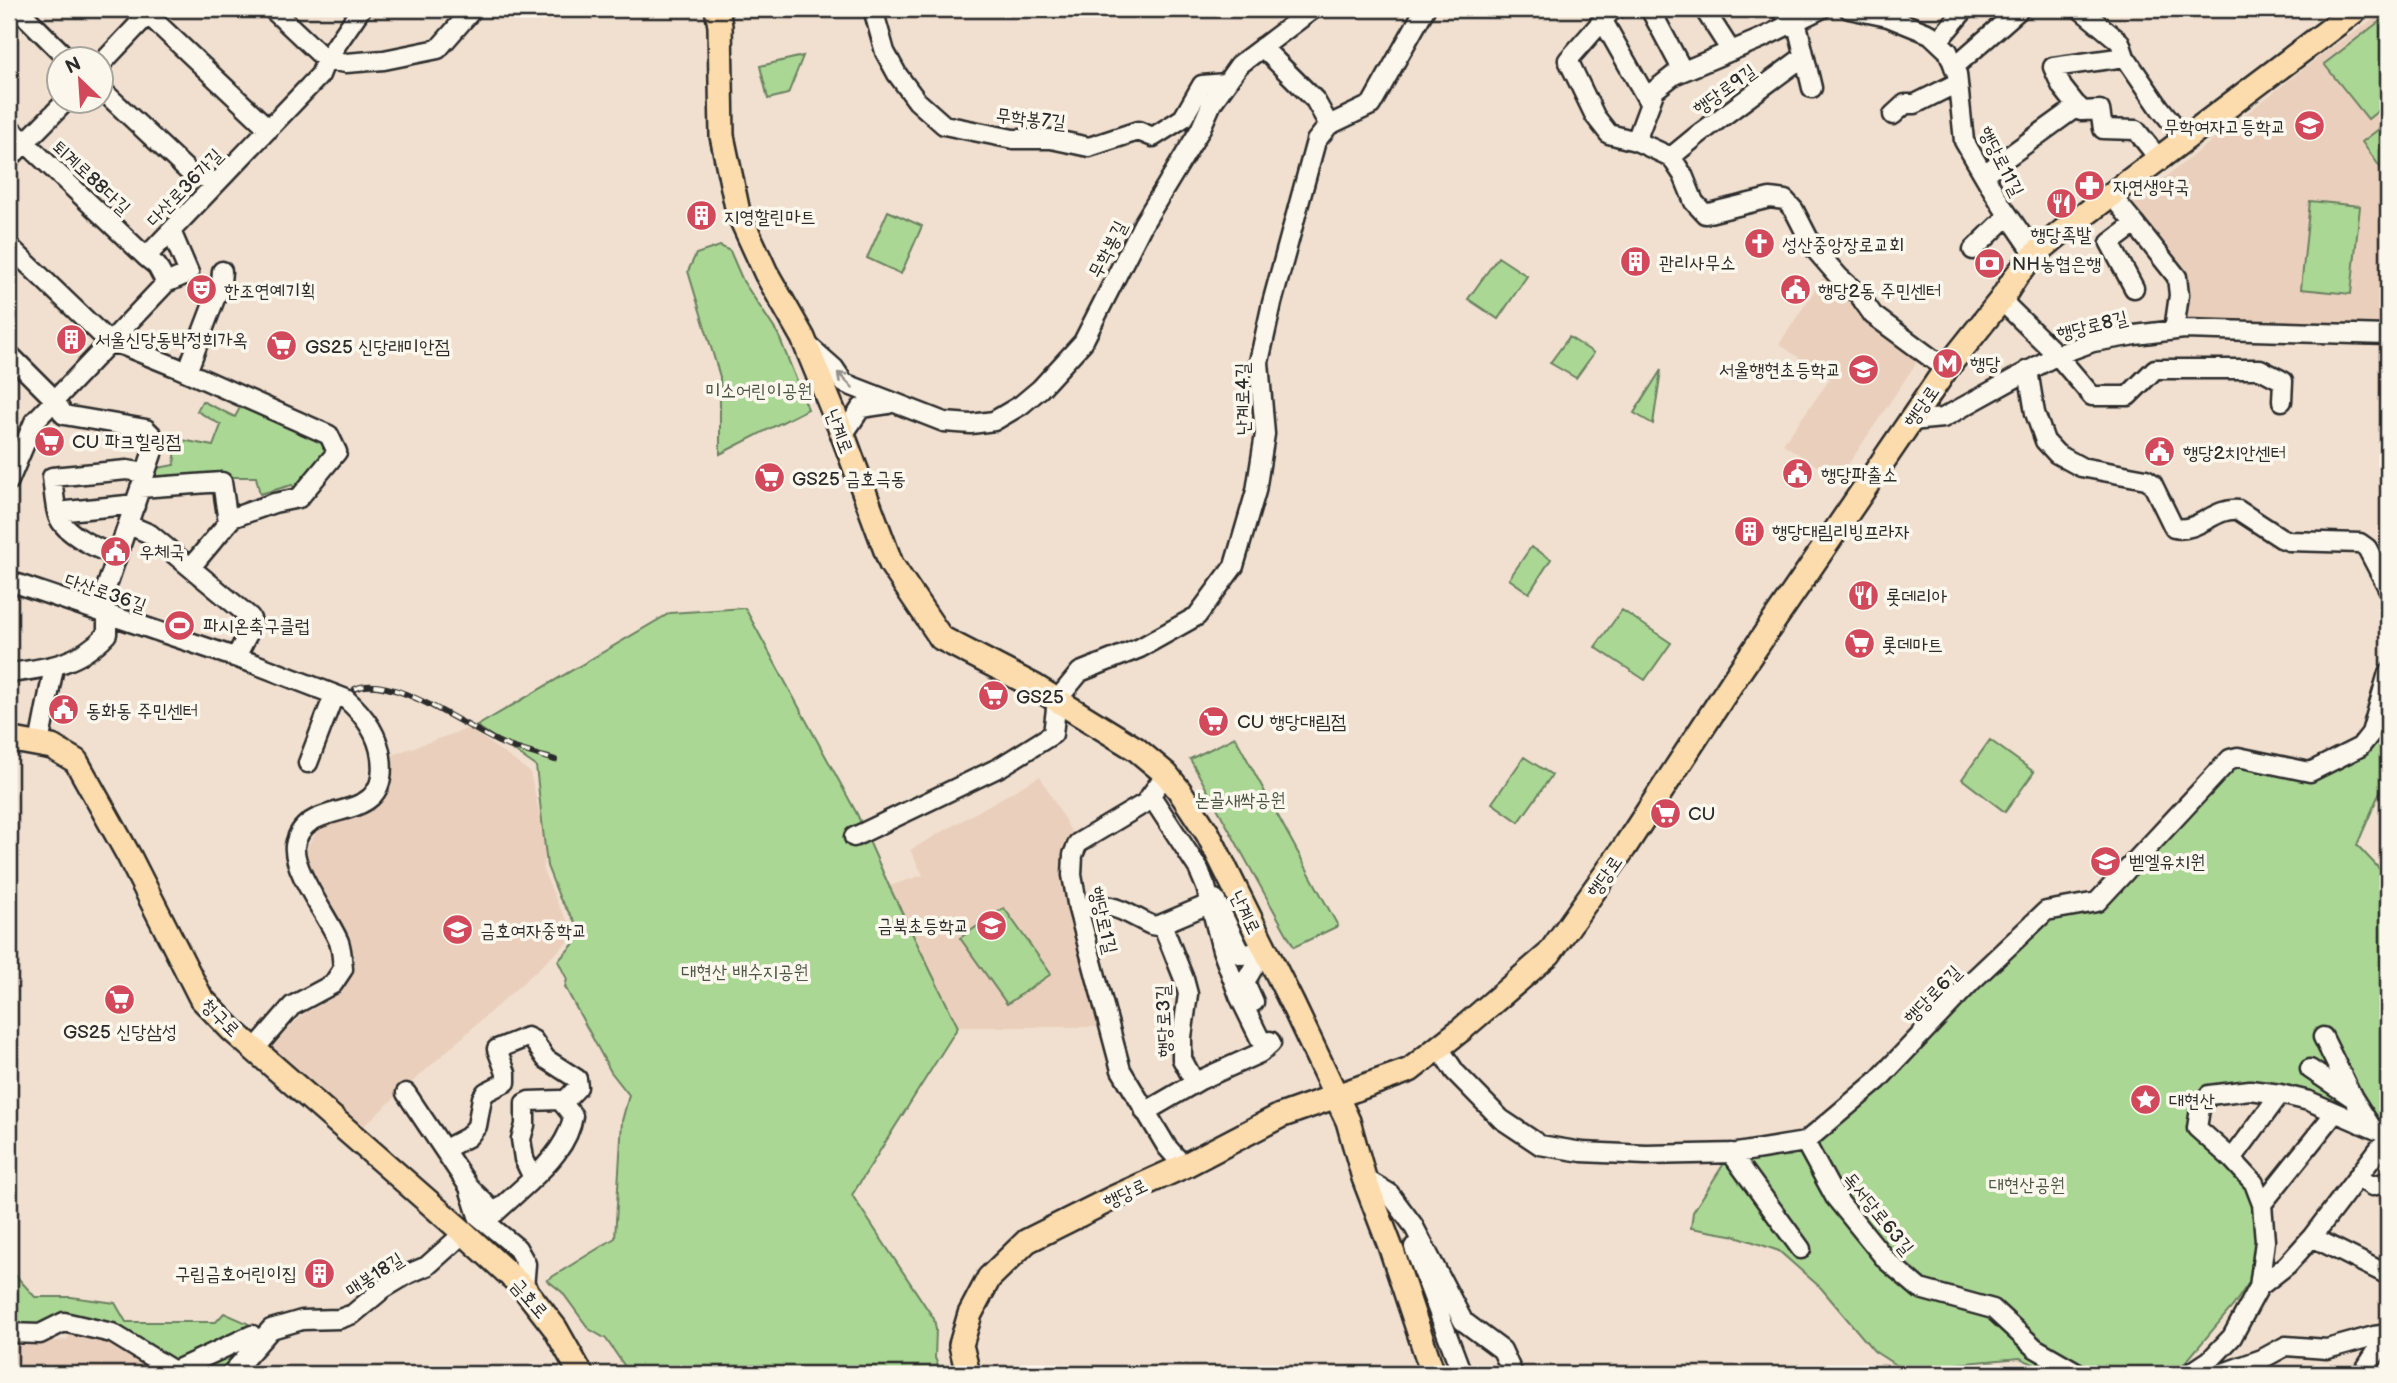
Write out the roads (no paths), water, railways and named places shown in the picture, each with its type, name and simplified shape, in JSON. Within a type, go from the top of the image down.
[{"type":"main road","name":"난계로","points":[[717,9],[720,26],[723,136],[738,212],[766,273],[806,343],[891,564],[941,638],[1000,667],[1136,749],[1166,774],[1208,834],[1348,1121],[1364,1178],[1392,1251],[1433,1374]]},
{"type":"main road","name":"행당로","points":[[968,1374],[961,1345],[970,1314],[989,1278],[1027,1241],[1184,1166],[1280,1116],[1410,1070],[1549,954],[1624,848],[1739,672],[1910,421],[2017,275],[2035,254],[2357,9]]},
{"type":"main road","name":"청구로","points":[[9,743],[19,741],[52,747],[76,761],[129,856],[201,998],[464,1233]]},
{"type":"main road","name":"금호로","points":[[464,1233],[524,1288],[555,1328],[581,1374]]},
{"type":"street","points":[[18,9],[55,46]]},
{"type":"street","points":[[272,9],[326,60],[346,63],[383,60],[438,49],[473,9]]},
{"type":"street","name":"다산로36가길","points":[[166,283],[157,267],[146,257],[320,75],[326,60],[361,9]]},
{"type":"street","name":"무학봉7길","points":[[873,9],[885,52],[917,101],[944,125],[979,133],[1013,139],[1051,139],[1089,146],[1139,131],[1153,137],[1183,118],[1202,85],[1226,83]]},
{"type":"street","name":"무학봉길","points":[[806,343],[834,368],[844,383],[892,404],[944,422],[971,424],[994,421],[1021,405],[1040,389],[1083,342],[1143,225],[1200,130],[1212,103],[1239,65],[1313,9]]},
{"type":"street","points":[[1262,47],[1315,100],[1329,125],[1371,105],[1425,9]]},
{"type":"street","points":[[1650,9],[1683,71]]},
{"type":"street","points":[[1704,9],[1731,51]]},
{"type":"street","points":[[1780,9],[1796,20],[1812,88]]},
{"type":"street","points":[[1636,141],[1655,90],[1683,71],[1821,9]]},
{"type":"street","points":[[1849,9],[1904,15],[1938,41],[1965,9]]},
{"type":"street","points":[[1893,115],[1905,104],[1915,104],[1956,75],[2020,9]]},
{"type":"street","points":[[2080,9],[2120,42],[2125,57],[2185,139]]},
{"type":"street","points":[[116,47],[148,10],[269,129]]},
{"type":"street","points":[[1650,104],[1609,15],[1568,60],[1595,116],[1609,134],[1636,141],[1671,158],[1684,175],[1694,202],[1705,214],[1770,198],[1785,200],[1794,210],[1813,247],[1859,295],[1873,315],[1947,369]]},
{"type":"street","name":"행당로11길","points":[[1938,41],[1948,51],[1956,75],[1964,141],[2008,216],[2035,254]]},
{"type":"street","name":"행당로9길","points":[[1671,158],[1803,57]]},
{"type":"street","points":[[2125,57],[2053,67],[2062,87],[2081,111],[2099,110],[2103,129],[2136,130],[2159,159]]},
{"type":"street","points":[[116,103],[189,172],[216,183]]},
{"type":"street","points":[[1984,174],[2078,106]]},
{"type":"street","points":[[9,159],[51,116]]},
{"type":"street","name":"난계로4길","points":[[1057,700],[1080,672],[1140,648],[1197,616],[1234,566],[1256,491],[1265,434],[1259,362],[1272,303],[1317,141],[1329,125]]},
{"type":"street","name":"퇴계로88다길","points":[[9,127],[146,257]]},
{"type":"street","points":[[2111,195],[2177,277],[2179,295],[2174,330]]},
{"type":"street","name":"행당로11길","points":[[1973,250],[2008,216]]},
{"type":"street","points":[[2134,288],[2110,243],[2135,224]]},
{"type":"street","points":[[9,481],[34,422],[166,283],[189,273],[171,231]]},
{"type":"street","points":[[9,246],[109,342],[187,372],[330,435],[337,452],[299,498],[274,503],[232,518],[191,567]]},
{"type":"street","points":[[187,372],[221,284],[222,271]]},
{"type":"street","points":[[2001,300],[2057,355],[2092,396],[2128,396],[2155,369],[2260,369],[2283,381],[2282,401]]},
{"type":"street","name":"행당로8길","points":[[1910,421],[1943,418],[2057,355],[2093,342],[2174,330],[2228,329],[2388,335]]},
{"type":"street","points":[[9,354],[54,399],[64,415],[146,429],[152,436],[154,447],[103,597],[107,614],[107,635],[92,650],[54,667],[9,673]]},
{"type":"street","points":[[2028,370],[2035,413],[2045,441],[2057,454],[2081,467],[2146,479],[2152,483],[2174,528],[2188,529],[2230,509],[2238,510],[2289,541],[2360,543],[2367,548],[2386,579]]},
{"type":"street","points":[[843,435],[862,408],[892,404]]},
{"type":"street","points":[[117,556],[96,548],[60,518],[52,477],[127,470],[140,489]]},
{"type":"street","points":[[60,518],[127,505],[140,489],[222,482],[228,522]]},
{"type":"street","points":[[129,525],[150,534],[250,617],[253,624],[236,657]]},
{"type":"street","name":"다산로36길","points":[[9,581],[236,657],[346,699],[357,709],[374,735],[382,769],[377,792],[369,800],[312,821],[304,828],[295,845],[298,864],[340,944],[343,969],[333,984],[292,1006],[256,1049]]},
{"type":"street","points":[[39,744],[54,667]]},
{"type":"street","name":"행당로6길","points":[[1805,1142],[1877,1081],[1971,982],[2046,911],[2097,902],[2230,759],[2238,757],[2310,772],[2360,747],[2371,733],[2388,673]]},
{"type":"street","points":[[308,762],[334,695]]},
{"type":"street","points":[[854,837],[1000,767],[1053,734],[1057,700]]},
{"type":"street","name":"행당로1길","points":[[1166,774],[1145,803],[1078,843],[1073,855],[1072,876],[1078,909],[1121,1070],[1167,1147],[1184,1166]]},
{"type":"street","points":[[1151,796],[1192,857],[1208,896],[1222,950],[1239,996],[1265,1049]]},
{"type":"street","points":[[1078,909],[1115,906],[1151,925],[1162,924],[1208,896],[1213,896],[1242,955],[1265,950]]},
{"type":"street","name":"행당로3길","points":[[1162,924],[1188,994],[1182,1059],[1195,1083]]},
{"type":"street","points":[[1145,1112],[1195,1083],[1259,1053],[1271,1043],[1245,982],[1265,950]]},
{"type":"street","points":[[445,1149],[468,1137],[477,1126],[482,1098],[486,1092],[506,1082],[506,1073],[497,1049],[527,1037],[533,1040],[546,1059],[577,1079],[578,1087],[562,1101],[525,1103],[525,1125],[521,1139],[524,1159],[533,1178]]},
{"type":"street","points":[[2323,1037],[2353,1098],[2383,1134]]},
{"type":"street","points":[[1438,1048],[1454,1072],[1501,1119],[1540,1145],[1582,1152],[1646,1155],[1731,1153],[1805,1142]]},
{"type":"street","points":[[2309,1069],[2353,1098]]},
{"type":"street","points":[[2219,1369],[2232,1337],[2259,1287],[2265,1241],[2262,1204],[2254,1184],[2232,1159],[2197,1128],[2200,1109],[2209,1095],[2250,1090],[2280,1094],[2309,1101],[2383,1134]]},
{"type":"street","points":[[406,1093],[469,1187],[495,1213],[547,1166],[571,1125],[573,1116],[562,1101]]},
{"type":"street","points":[[2232,1159],[2280,1094]]},
{"type":"street","points":[[2262,1204],[2334,1114]]},
{"type":"street","points":[[2259,1287],[2287,1265],[2312,1237],[2357,1177],[2383,1134]]},
{"type":"street","name":"독서당로63길","points":[[1805,1142],[1835,1197],[1887,1261],[1920,1289],[1993,1309],[2035,1348],[2080,1374]]},
{"type":"street","points":[[1731,1153],[1801,1249]]},
{"type":"street","points":[[2357,1177],[2372,1186],[2388,1182]]},
{"type":"street","points":[[1364,1178],[1389,1193],[1413,1224],[1463,1321],[1502,1350],[1513,1374]]},
{"type":"street","points":[[469,1187],[478,1216],[517,1248],[526,1264],[524,1288]]},
{"type":"street","points":[[1389,1193],[1412,1242],[1462,1374]]},
{"type":"street","name":"매봉18길","points":[[231,1374],[271,1329],[302,1320],[339,1319],[353,1314],[383,1289],[427,1266],[464,1233]]},
{"type":"street","points":[[2312,1237],[2388,1275]]},
{"type":"street","points":[[9,1333],[40,1334],[64,1322],[111,1333],[174,1371],[252,1335],[258,1342]]},
{"type":"street","points":[[2189,1374],[2262,1359],[2286,1346],[2328,1349],[2388,1334]]},
{"type":"street","points":[[2362,1374],[2388,1334]]},
{"type":"railway","points":[[355,689],[370,686],[388,688],[408,695],[503,744],[555,760]]},
{"type":"place","name":"무학여자고등학교","points":[[2309,126]]},
{"type":"place","name":"자연생약국","points":[[2090,186]]},
{"type":"place","name":"행당족발","points":[[2061,203]]},
{"type":"place","name":"지영할린마트","points":[[701,216]]},
{"type":"place","name":"성산중앙장로교회","points":[[1759,244]]},
{"type":"place","name":"관리사무소","points":[[1636,262]]},
{"type":"place","name":"NH농협은행","points":[[1989,263]]},
{"type":"place","name":"한조연예기획","points":[[201,290]]},
{"type":"place","name":"행당2동 주민센터","points":[[1795,290]]},
{"type":"place","name":"서울신당동박정희가옥","points":[[72,339]]},
{"type":"place","name":"GS25 신당래미안점","points":[[282,346]]},
{"type":"place","name":"행당","points":[[1947,363]]},
{"type":"place","name":"서울행현초등학교","points":[[1864,369]]},
{"type":"place","name":"CU 파크힐링점","points":[[49,441]]},
{"type":"place","name":"행당2치안센터","points":[[2160,452]]},
{"type":"place","name":"행당파출소","points":[[1798,474]]},
{"type":"place","name":"GS25 금호극동","points":[[769,478]]},
{"type":"place","name":"행당대림리빙프라자","points":[[1749,531]]},
{"type":"place","name":"우체국","points":[[116,551]]},
{"type":"place","name":"롯데리아","points":[[1863,596]]},
{"type":"place","name":"파시온축구클럽","points":[[180,625]]},
{"type":"place","name":"롯데마트","points":[[1859,644]]},
{"type":"place","name":"GS25","points":[[993,696]]},
{"type":"place","name":"동화동 주민센터","points":[[63,710]]},
{"type":"place","name":"CU 행당대림점","points":[[1214,721]]},
{"type":"place","name":"CU","points":[[1665,813]]},
{"type":"place","name":"벧엘유치원","points":[[2106,861]]},
{"type":"place","name":"금북초등학교","points":[[992,925]]},
{"type":"place","name":"금호여자중학교","points":[[457,930]]},
{"type":"place","name":"GS25 신당삼성","points":[[120,1000]]},
{"type":"place","name":"대현산","points":[[2146,1100]]},
{"type":"place","name":"구립금호어린이집","points":[[320,1273]]},
{"type":"park label","name":"미소어린이공원","points":[[759,390]]},
{"type":"park label","name":"논골새싹공원","points":[[1240,799]]},
{"type":"park label","name":"대현산 배수지공원","points":[[745,971]]},
{"type":"park label","name":"대현산공원","points":[[2027,1184]]}]
